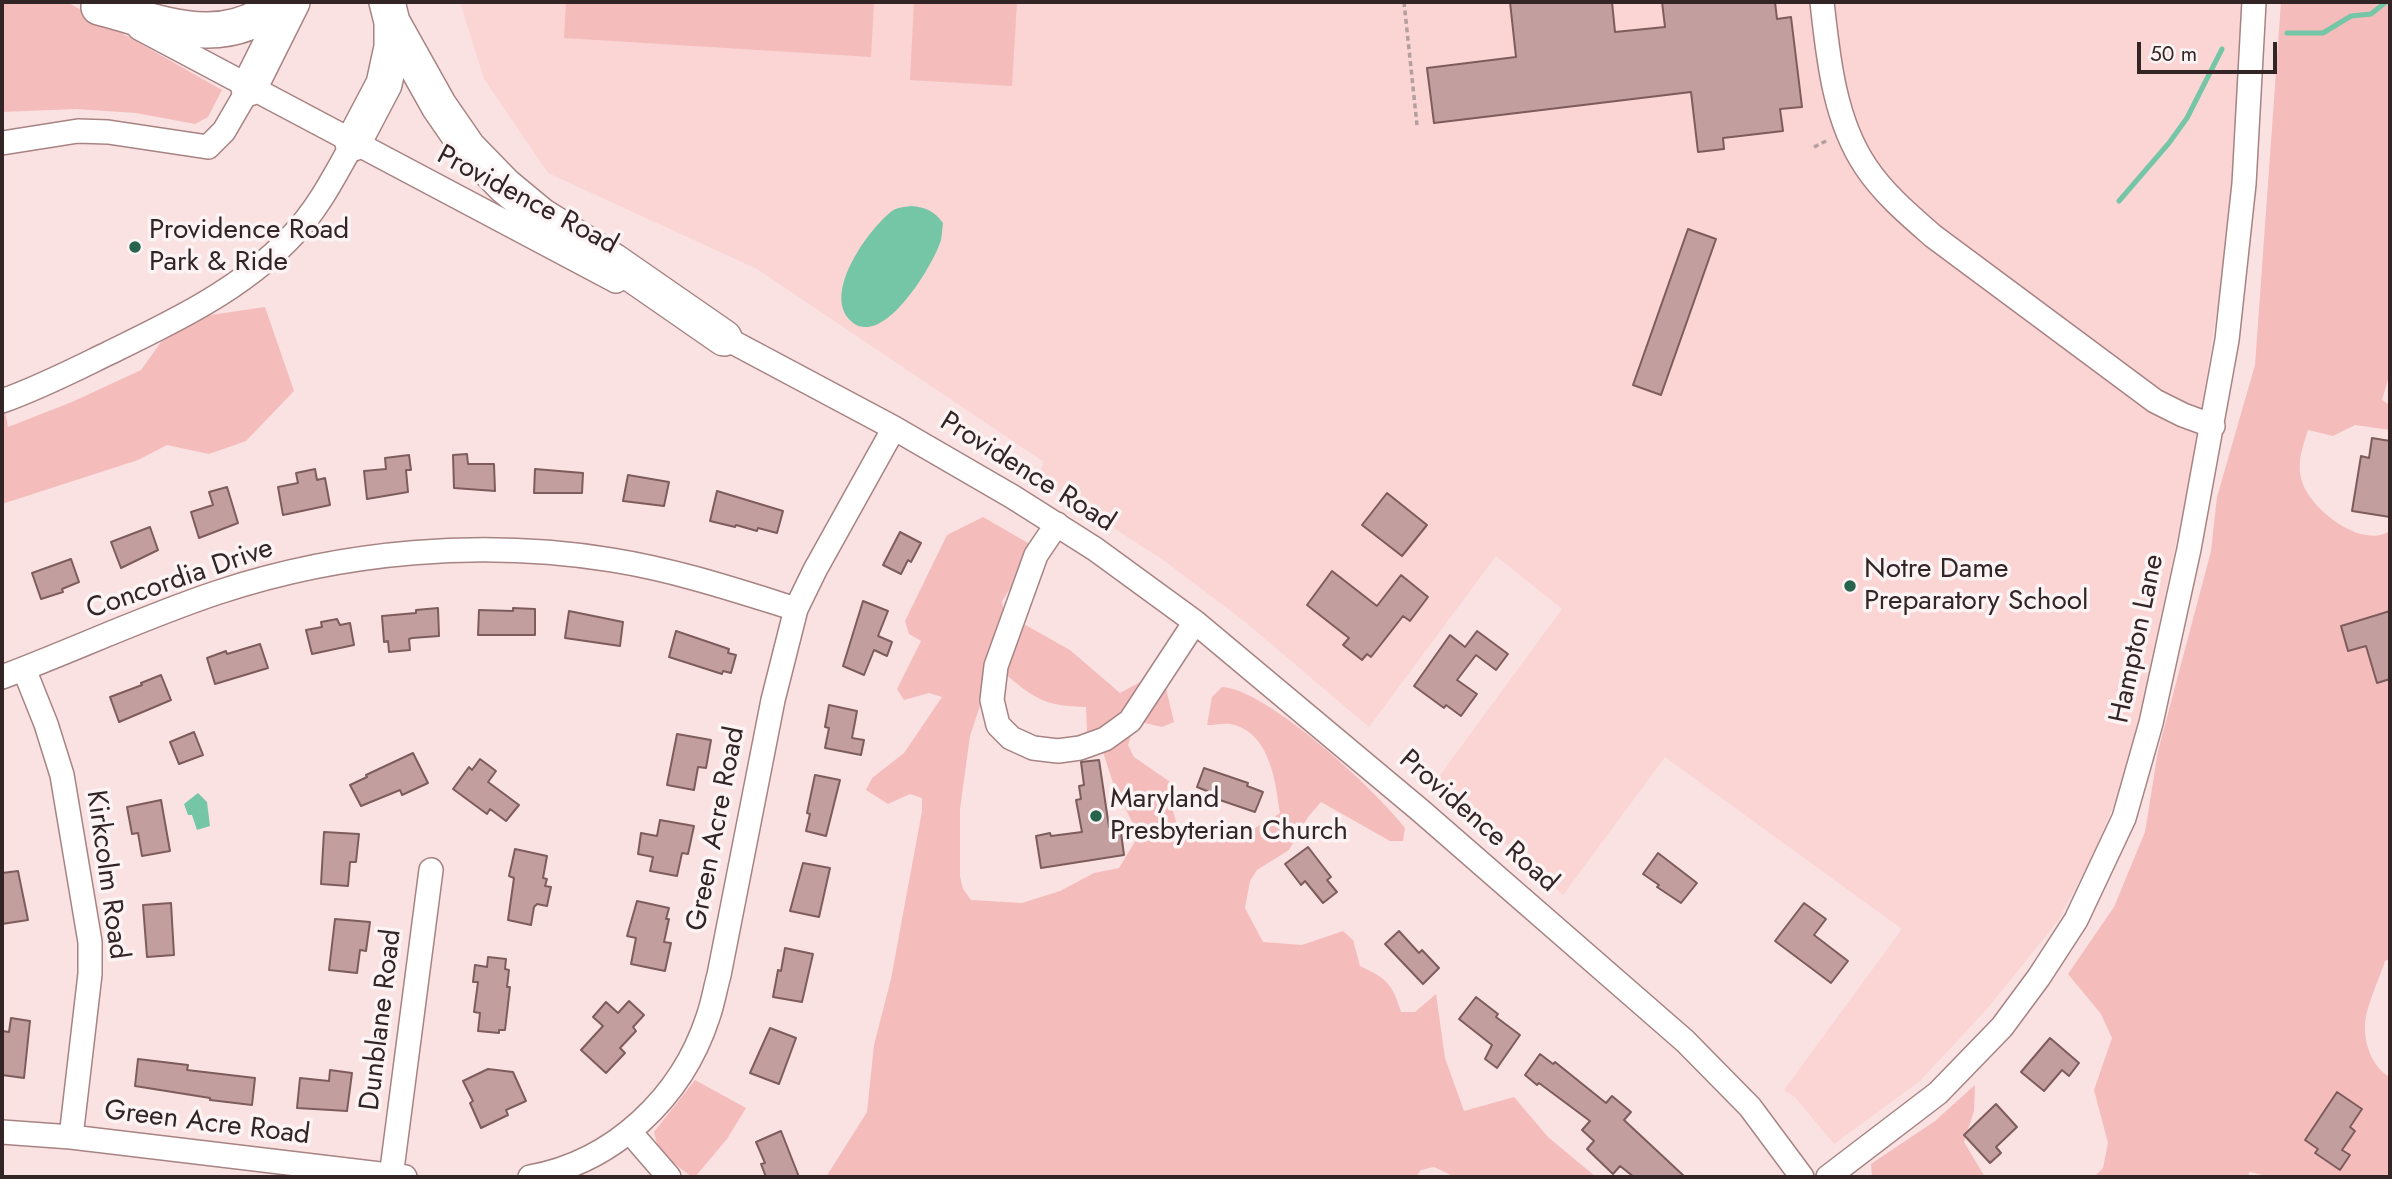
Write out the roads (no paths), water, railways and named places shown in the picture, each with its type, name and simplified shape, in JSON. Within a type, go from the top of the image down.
[{"type":"highway","points":[[94,4],[179,28],[208,32],[254,20],[280,2]]},
{"type":"highway","points":[[250,88],[292,2]]},
{"type":"highway","points":[[353,142],[384,84],[392,47],[390,12]]},
{"type":"highway","points":[[390,12],[414,66],[439,106],[468,148],[505,186],[540,215],[613,261],[724,338]]},
{"type":"street","points":[[1822,2],[1828,54],[1844,120],[1865,166],[1902,210],[2155,401],[2213,426]]},
{"type":"street","name":"Hampton Lane","points":[[1828,1177],[1919,1109],[1982,1050],[2057,951],[2094,886],[2124,818],[2141,761],[2191,536],[2227,340],[2239,237],[2254,2]]},
{"type":"street","name":"Providence Road","points":[[94,4],[894,428],[1057,524],[1130,574],[1195,622],[1431,820],[1685,1041],[1750,1107],[1802,1177]]},
{"type":"street","points":[[2,143],[78,131],[108,132],[208,147],[224,131],[250,88]]},
{"type":"street","points":[[2,401],[28,392],[167,324],[250,273],[292,236],[311,214],[353,142]]},
{"type":"street","name":"Green Acre Road","points":[[530,1177],[573,1165],[602,1151],[630,1132],[653,1111],[691,1055],[708,1018],[719,975],[773,699],[796,609],[814,570],[894,428]]},
{"type":"street","points":[[1057,524],[1032,564],[996,666],[992,700],[998,725],[1010,738],[1032,748],[1058,751],[1080,748],[1105,739],[1130,721],[1195,622]]},
{"type":"street","name":"Concordia Drive","points":[[2,677],[218,593],[261,580],[356,559],[421,553],[487,551],[611,560],[676,573],[796,609]]},
{"type":"street","name":"Kirkcolm Road","points":[[24,669],[46,724],[62,775],[90,942],[90,974],[71,1137]]},
{"type":"street","name":"Dunblane Road","points":[[396,1177],[431,870]]},
{"type":"street","name":"Green Acre Road","points":[[2,1132],[71,1137],[396,1177]]},
{"type":"street","points":[[630,1132],[669,1177]]},
{"type":"waterway","points":[[2287,33],[2323,33],[2351,16],[2371,14],[2386,2]]},
{"type":"waterway","points":[[2119,201],[2187,118],[2222,49]]},
{"type":"place","name":"Providence Road Park & Ride","points":[[135,247]]},
{"type":"place","name":"Notre Dame Preparatory School","points":[[1850,586]]},
{"type":"place","name":"Maryland Presbyterian Church","points":[[1096,816]]}]
